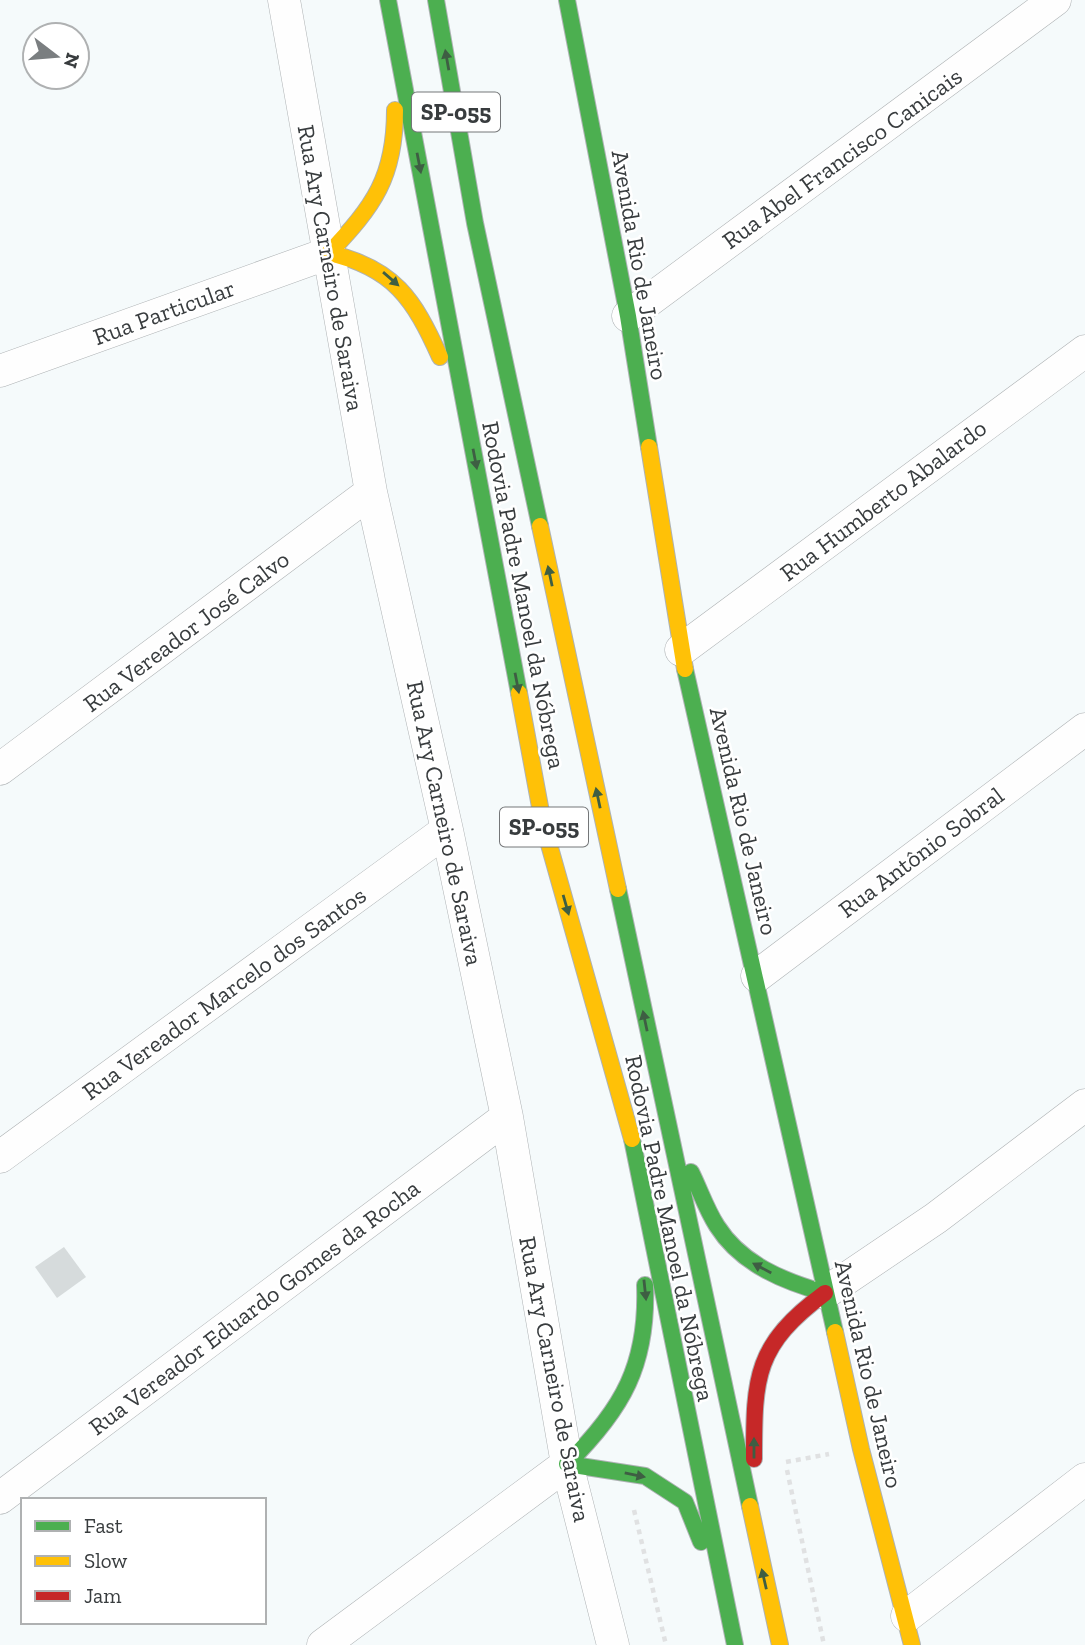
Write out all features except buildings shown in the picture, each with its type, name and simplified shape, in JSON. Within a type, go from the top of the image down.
[{"type":"main road","name":"Rodovia Padre Manoel da Nóbrega","points":[[436,0],[475,223],[755,1541],[780,1645]]},
{"type":"main road","name":"Avenida Rio de Janeiro","points":[[567,0],[628,316],[681,650],[757,976],[861,1449],[909,1630]]},
{"type":"main road","points":[[329,253],[366,215],[391,167],[396,144],[389,5]]},
{"type":"main road","name":"Rodovia Padre Manoel da Nóbrega","points":[[389,5],[543,823],[629,1125],[735,1645]]},
{"type":"main road","points":[[329,253],[348,256],[382,271],[410,296],[421,311],[468,420]]},
{"type":"main road","points":[[664,1115],[718,1227],[751,1262],[793,1284],[825,1293]]},
{"type":"main road","points":[[567,1464],[598,1435],[618,1409],[633,1379],[643,1347],[647,1314],[629,1125]]},
{"type":"main road","points":[[755,1541],[754,1390],[758,1369],[780,1328],[797,1312],[825,1293]]},
{"type":"main road","points":[[567,1464],[645,1476],[685,1502],[726,1603]]},
{"type":"street","name":"Rua Ary Carneiro de Saraiva","points":[[284,0],[371,492],[447,830],[507,1117],[567,1464],[613,1645]]},
{"type":"street","name":"Rua Abel Francisco Canicais","points":[[628,316],[1055,0]]},
{"type":"street","name":"Rua Particular","points":[[0,371],[329,253]]},
{"type":"street","name":"Rua Humberto Abalardo","points":[[681,650],[1085,351]]},
{"type":"street","name":"Rua Vereador José Calvo","points":[[0,769],[371,492]]},
{"type":"street","name":"Rua Antônio Sobral","points":[[757,976],[1085,729]]},
{"type":"street","name":"Rua Vereador Marcelo dos Santos","points":[[0,1157],[447,830]]},
{"type":"street","points":[[825,1293],[936,1218],[1085,1105]]},
{"type":"street","name":"Rua Vereador Eduardo Gomes da Rocha","points":[[0,1498],[507,1117]]},
{"type":"street","points":[[323,1645],[567,1464]]},
{"type":"street","points":[[909,1630],[1085,1479]]},
{"type":"path","points":[[824,1645],[786,1462],[861,1449]]},
{"type":"path","points":[[633,1505],[666,1645]]},
{"type":"traffic: fast","points":[[388,0],[519,693]]},
{"type":"traffic: fast","points":[[436,0],[475,223],[540,526]]},
{"type":"traffic: fast","points":[[567,0],[628,316],[649,447]]},
{"type":"traffic: fast","points":[[685,669],[835,1332]]},
{"type":"traffic: fast","points":[[618,889],[750,1506]]},
{"type":"traffic: fast","points":[[632,1139],[735,1645]]},
{"type":"traffic: fast","points":[[691,1172],[713,1220],[738,1251],[779,1277],[825,1293]]},
{"type":"traffic: fast","points":[[567,1464],[603,1424],[628,1384],[642,1339],[645,1285]]},
{"type":"traffic: fast","points":[[567,1464],[645,1476],[685,1502],[701,1542]]},
{"type":"traffic: slow","points":[[329,253],[370,205],[379,189],[391,154],[395,110]]},
{"type":"traffic: slow","points":[[329,253],[370,267],[399,289],[421,318],[440,357]]},
{"type":"traffic: slow","points":[[649,447],[685,669]]},
{"type":"traffic: slow","points":[[540,526],[618,889]]},
{"type":"traffic: slow","points":[[519,693],[543,823],[632,1139]]},
{"type":"traffic: slow","points":[[835,1332],[861,1449],[912,1645]]},
{"type":"traffic: slow","points":[[750,1506],[780,1645]]},
{"type":"traffic: jam","points":[[754,1459],[755,1405],[763,1364],[784,1329],[825,1293]]}]
